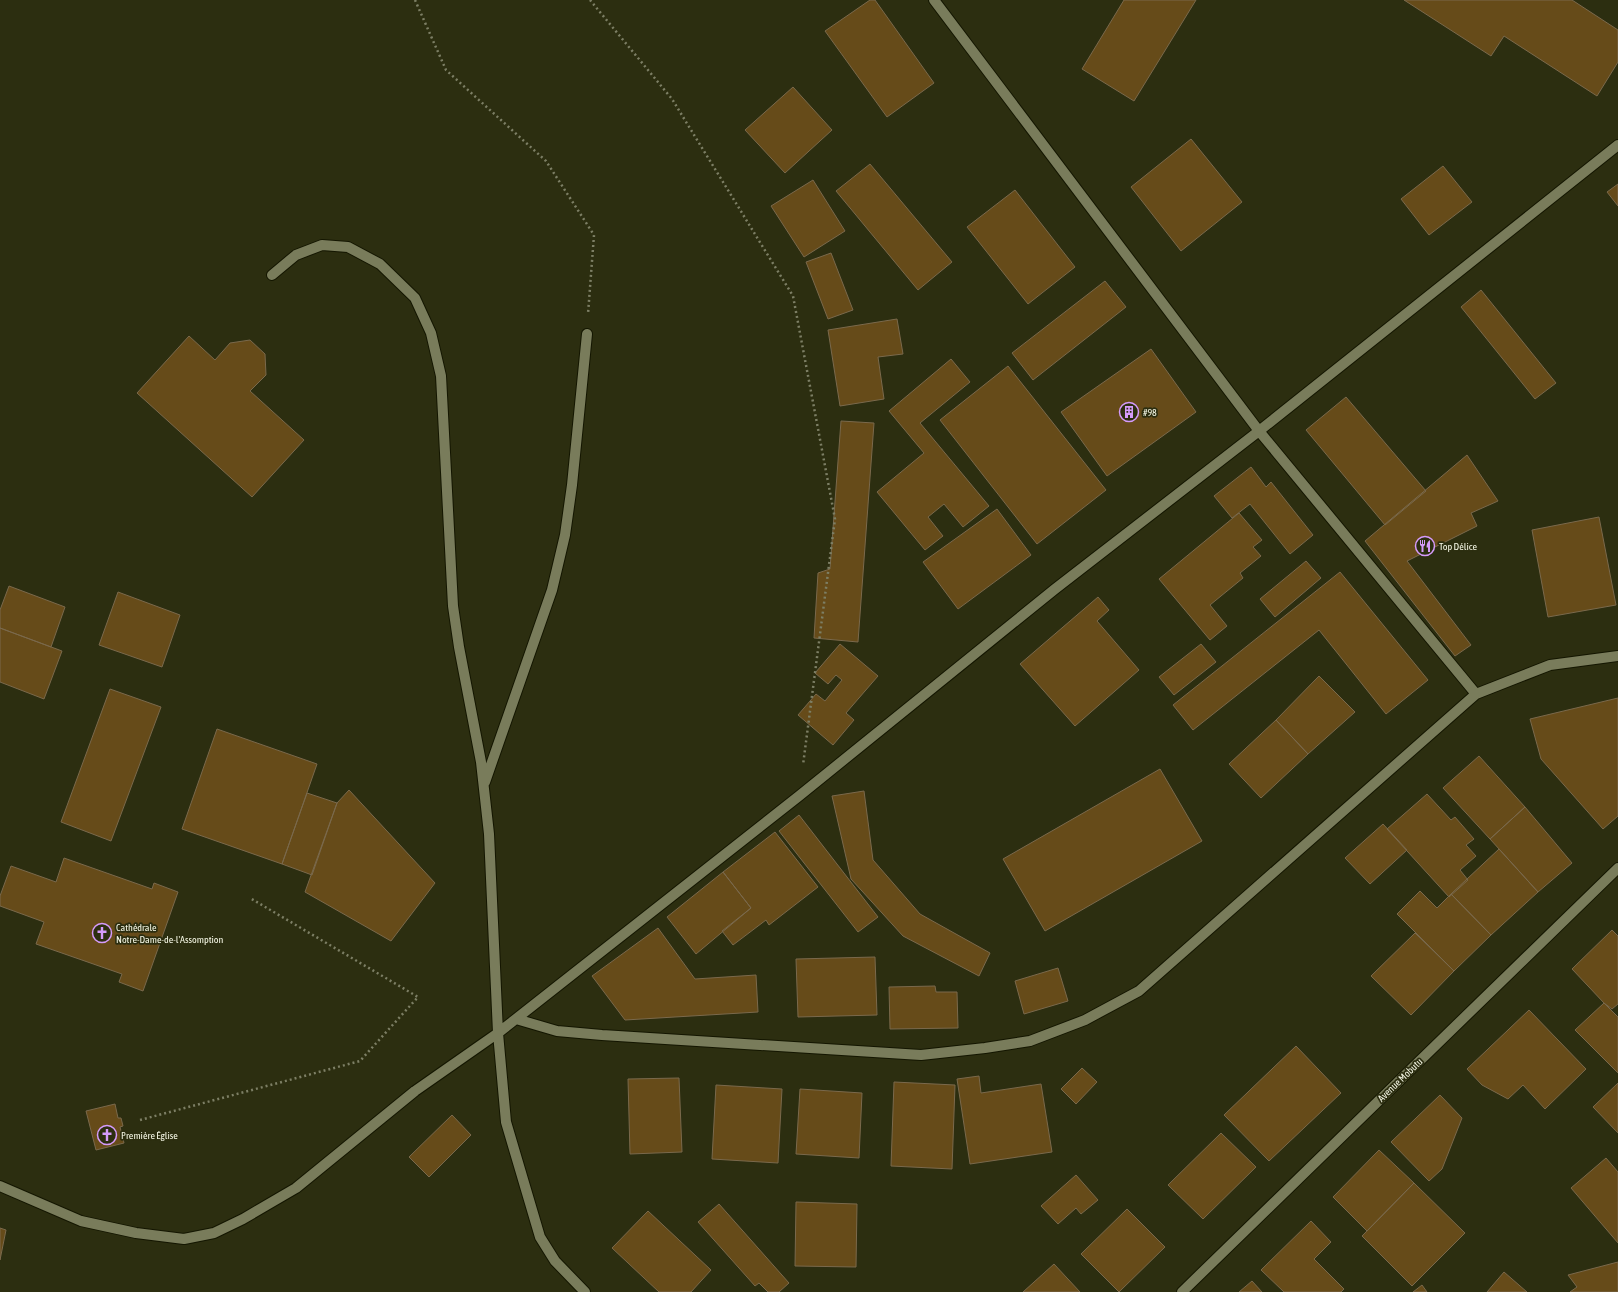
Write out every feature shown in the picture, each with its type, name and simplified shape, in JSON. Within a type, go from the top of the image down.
[{"type":"street","points":[[934,0],[1259,431],[1476,694]]},
{"type":"street","points":[[0,1186],[80,1221],[136,1233],[184,1239],[214,1233],[243,1220],[296,1188],[415,1091],[498,1033],[799,796],[1055,589],[1259,431],[1618,145]]},
{"type":"street","points":[[272,275],[296,255],[322,246],[348,247],[380,264],[415,298],[431,333],[441,376],[453,606],[459,647],[481,762],[489,834],[498,1033],[506,1122],[540,1237],[555,1261],[585,1292]]},
{"type":"street","points":[[484,786],[552,590],[565,535],[572,485],[587,334]]},
{"type":"street","points":[[516,1019],[557,1031],[921,1055],[985,1048],[1030,1041],[1085,1020],[1139,991],[1476,694],[1550,665],[1618,656]]},
{"type":"street","name":"Avenue Mobutu","points":[[1182,1292],[1618,868]]},
{"type":"path","points":[[416,0],[446,70],[546,161],[594,235],[587,334]]},
{"type":"path","points":[[590,0],[672,99],[793,296],[835,519],[799,796]]},
{"type":"path","points":[[140,1120],[360,1061],[418,997],[250,898]]},
{"type":"building","points":[[870,0],[875,0],[934,83],[887,117],[825,31]]},
{"type":"building","points":[[1124,0],[1196,0],[1134,101],[1082,69]]},
{"type":"building","points":[[1404,0],[1572,0],[1618,30],[1618,62],[1597,96],[1504,36],[1491,56]]},
{"type":"building","points":[[793,87],[832,130],[785,173],[745,130]]},
{"type":"building","points":[[1191,139],[1242,202],[1181,251],[1131,187]]},
{"type":"building","points":[[870,164],[952,262],[918,290],[836,191]]},
{"type":"building","points":[[1443,166],[1472,202],[1429,235],[1401,199]]},
{"type":"building","points":[[813,180],[845,231],[804,257],[771,206]]},
{"type":"building","points":[[1618,184],[1618,206],[1607,192]]},
{"type":"building","points":[[1015,190],[1075,267],[1028,304],[967,227]]},
{"type":"building","points":[[831,253],[853,310],[828,319],[806,262]]},
{"type":"building","points":[[1105,281],[1126,307],[1033,380],[1012,353]]},
{"type":"building","points":[[1481,290],[1556,383],[1535,399],[1461,307]]},
{"type":"building","points":[[897,319],[903,354],[878,357],[884,399],[840,406],[828,330]]},
{"type":"building","points":[[189,336],[215,360],[230,343],[250,340],[265,354],[266,375],[250,391],[304,440],[252,497],[137,393]]},
{"type":"building","name":"#98","points":[[1151,349],[1196,412],[1107,476],[1061,412]]},
{"type":"building","points":[[951,359],[970,382],[920,423],[989,506],[963,527],[944,504],[928,517],[943,536],[925,550],[877,492],[924,453],[889,411]]},
{"type":"building","points":[[1008,366],[1106,490],[1037,544],[940,420]]},
{"type":"building","points":[[1346,397],[1426,491],[1385,525],[1306,430]]},
{"type":"building","points":[[841,421],[874,423],[858,642],[814,638],[818,573],[830,569]]},
{"type":"building","points":[[1467,455],[1498,501],[1471,513],[1477,526],[1407,561],[1471,645],[1455,656],[1365,541]]},
{"type":"building","points":[[1251,467],[1266,487],[1271,482],[1313,535],[1290,554],[1250,504],[1232,518],[1214,496]]},
{"type":"building","points":[[997,509],[1031,555],[958,609],[923,562]]},
{"type":"building","points":[[1239,513],[1262,540],[1253,547],[1261,556],[1240,573],[1243,578],[1210,605],[1227,626],[1210,640],[1159,579]]},
{"type":"building","points":[[1599,517],[1616,605],[1548,617],[1532,530]]},
{"type":"building","points":[[1306,561],[1321,578],[1275,617],[1260,599]]},
{"type":"building","points":[[1340,572],[1428,680],[1386,714],[1319,630],[1193,730],[1173,705]]},
{"type":"building","points":[[9,586],[65,607],[51,647],[0,628],[0,610]]},
{"type":"building","points":[[118,592],[180,615],[162,667],[99,645]]},
{"type":"building","points":[[1098,597],[1109,610],[1097,621],[1139,670],[1075,726],[1020,664]]},
{"type":"building","points":[[0,628],[62,651],[44,699],[0,682]]},
{"type":"building","points":[[840,644],[878,676],[846,713],[854,720],[833,745],[798,715],[816,694],[825,701],[842,680],[836,675],[828,684],[815,673]]},
{"type":"building","points":[[1201,644],[1216,662],[1174,695],[1159,677]]},
{"type":"building","points":[[1319,676],[1355,712],[1308,754],[1276,720]]},
{"type":"building","points":[[110,689],[161,707],[111,841],[61,822]]},
{"type":"building","points":[[1618,698],[1618,816],[1603,829],[1541,759],[1530,719]]},
{"type":"building","points":[[1276,720],[1308,754],[1261,798],[1229,764]]},
{"type":"building","points":[[217,729],[317,764],[282,864],[182,829]]},
{"type":"building","points":[[1479,756],[1525,807],[1490,839],[1443,788]]},
{"type":"building","points":[[1160,769],[1202,841],[1045,931],[1003,859]]},
{"type":"building","points":[[349,790],[435,883],[391,941],[305,892],[337,803]]},
{"type":"building","points":[[864,791],[873,860],[920,914],[990,953],[979,976],[903,936],[851,879],[832,796]]},
{"type":"building","points":[[307,793],[337,803],[312,875],[282,864]]},
{"type":"building","points":[[1427,794],[1451,820],[1455,817],[1474,839],[1466,845],[1476,856],[1460,870],[1468,880],[1449,897],[1387,829]]},
{"type":"building","points":[[1525,807],[1572,863],[1538,892],[1490,839]]},
{"type":"building","points":[[799,815],[878,917],[858,932],[779,831]]},
{"type":"building","points":[[1383,824],[1407,850],[1370,884],[1345,858]]},
{"type":"building","points":[[775,832],[818,887],[769,925],[766,920],[733,945],[722,931],[751,908],[723,872]]},
{"type":"building","points":[[1499,849],[1538,892],[1491,935],[1451,894]]},
{"type":"building","name":"Cathédrale Notre-Dame-de-l'Assomption","points":[[64,858],[152,889],[154,883],[178,892],[143,991],[119,982],[122,974],[36,944],[44,922],[0,906],[0,896],[11,866],[56,882]]},
{"type":"building","points":[[723,872],[751,908],[696,954],[667,917]]},
{"type":"building","points":[[1420,891],[1437,908],[1451,894],[1491,935],[1454,971],[1397,914]]},
{"type":"building","points":[[658,928],[695,979],[756,975],[758,1012],[625,1020],[592,976]]},
{"type":"building","points":[[1612,930],[1618,936],[1618,1004],[1612,1009],[1604,1003],[1572,969]]},
{"type":"building","points":[[1415,933],[1454,971],[1411,1015],[1371,976]]},
{"type":"building","points":[[875,957],[877,1015],[798,1017],[796,959]]},
{"type":"building","points":[[1058,968],[1068,1001],[1024,1014],[1015,981]]},
{"type":"building","points":[[935,986],[936,992],[957,992],[958,1028],[890,1029],[889,987]]},
{"type":"building","points":[[1604,1003],[1618,1017],[1618,1073],[1575,1030]]},
{"type":"building","points":[[1529,1010],[1586,1069],[1545,1109],[1523,1085],[1508,1099],[1482,1085],[1467,1069]]},
{"type":"building","points":[[1296,1046],[1341,1093],[1269,1161],[1224,1115]]},
{"type":"building","points":[[1082,1068],[1097,1082],[1076,1104],[1061,1089]]},
{"type":"building","points":[[979,1076],[981,1093],[1041,1084],[1052,1152],[970,1164],[957,1079]]},
{"type":"building","points":[[679,1078],[682,1152],[630,1154],[628,1079]]},
{"type":"building","points":[[894,1082],[955,1085],[952,1169],[891,1166]]},
{"type":"building","points":[[1618,1083],[1618,1133],[1593,1107]]},
{"type":"building","points":[[716,1085],[782,1089],[778,1163],[712,1159]]},
{"type":"building","points":[[800,1089],[862,1093],[859,1158],[796,1154]]},
{"type":"building","points":[[1440,1095],[1462,1118],[1442,1169],[1429,1181],[1391,1142]]},
{"type":"building","name":"Première Église","points":[[115,1104],[118,1118],[121,1118],[123,1126],[120,1127],[124,1143],[96,1150],[86,1111]]},
{"type":"building","points":[[452,1115],[471,1135],[429,1177],[409,1157]]},
{"type":"building","points":[[1221,1133],[1256,1167],[1203,1219],[1168,1185]]},
{"type":"building","points":[[1379,1150],[1414,1183],[1367,1231],[1333,1197]]},
{"type":"building","points":[[1606,1158],[1618,1172],[1618,1243],[1571,1188]]},
{"type":"building","points":[[1076,1175],[1098,1200],[1081,1214],[1076,1208],[1058,1224],[1041,1206]]},
{"type":"building","points":[[1414,1183],[1465,1233],[1412,1286],[1362,1236]]},
{"type":"building","points":[[796,1202],[857,1204],[856,1267],[795,1266]]},
{"type":"building","points":[[719,1204],[789,1283],[779,1292],[768,1292],[759,1283],[755,1286],[698,1222]]},
{"type":"building","points":[[1127,1209],[1165,1247],[1119,1292],[1081,1254]]},
{"type":"building","points":[[648,1211],[711,1270],[691,1292],[659,1292],[612,1248]]},
{"type":"building","points":[[1311,1221],[1331,1242],[1314,1259],[1344,1289],[1341,1292],[1284,1292],[1261,1270]]},
{"type":"building","points":[[0,1228],[6,1230],[0,1260]]},
{"type":"building","points":[[1618,1262],[1618,1292],[1570,1292],[1577,1287],[1568,1275]]},
{"type":"building","points":[[1054,1264],[1080,1292],[1023,1292]]},
{"type":"building","points":[[1504,1272],[1527,1292],[1487,1292]]},
{"type":"building","points":[[1252,1281],[1262,1292],[1239,1292]]},
{"type":"building","points":[[1422,1285],[1427,1292],[1413,1292]]},
{"type":"place","name":"#98","points":[[1129,412]]},
{"type":"place","name":"Top Délice","points":[[1425,546]]},
{"type":"place","name":"Cathédrale Notre-Dame-de-l'Assomption","points":[[102,933]]},
{"type":"place","name":"Première Église","points":[[107,1135]]}]
